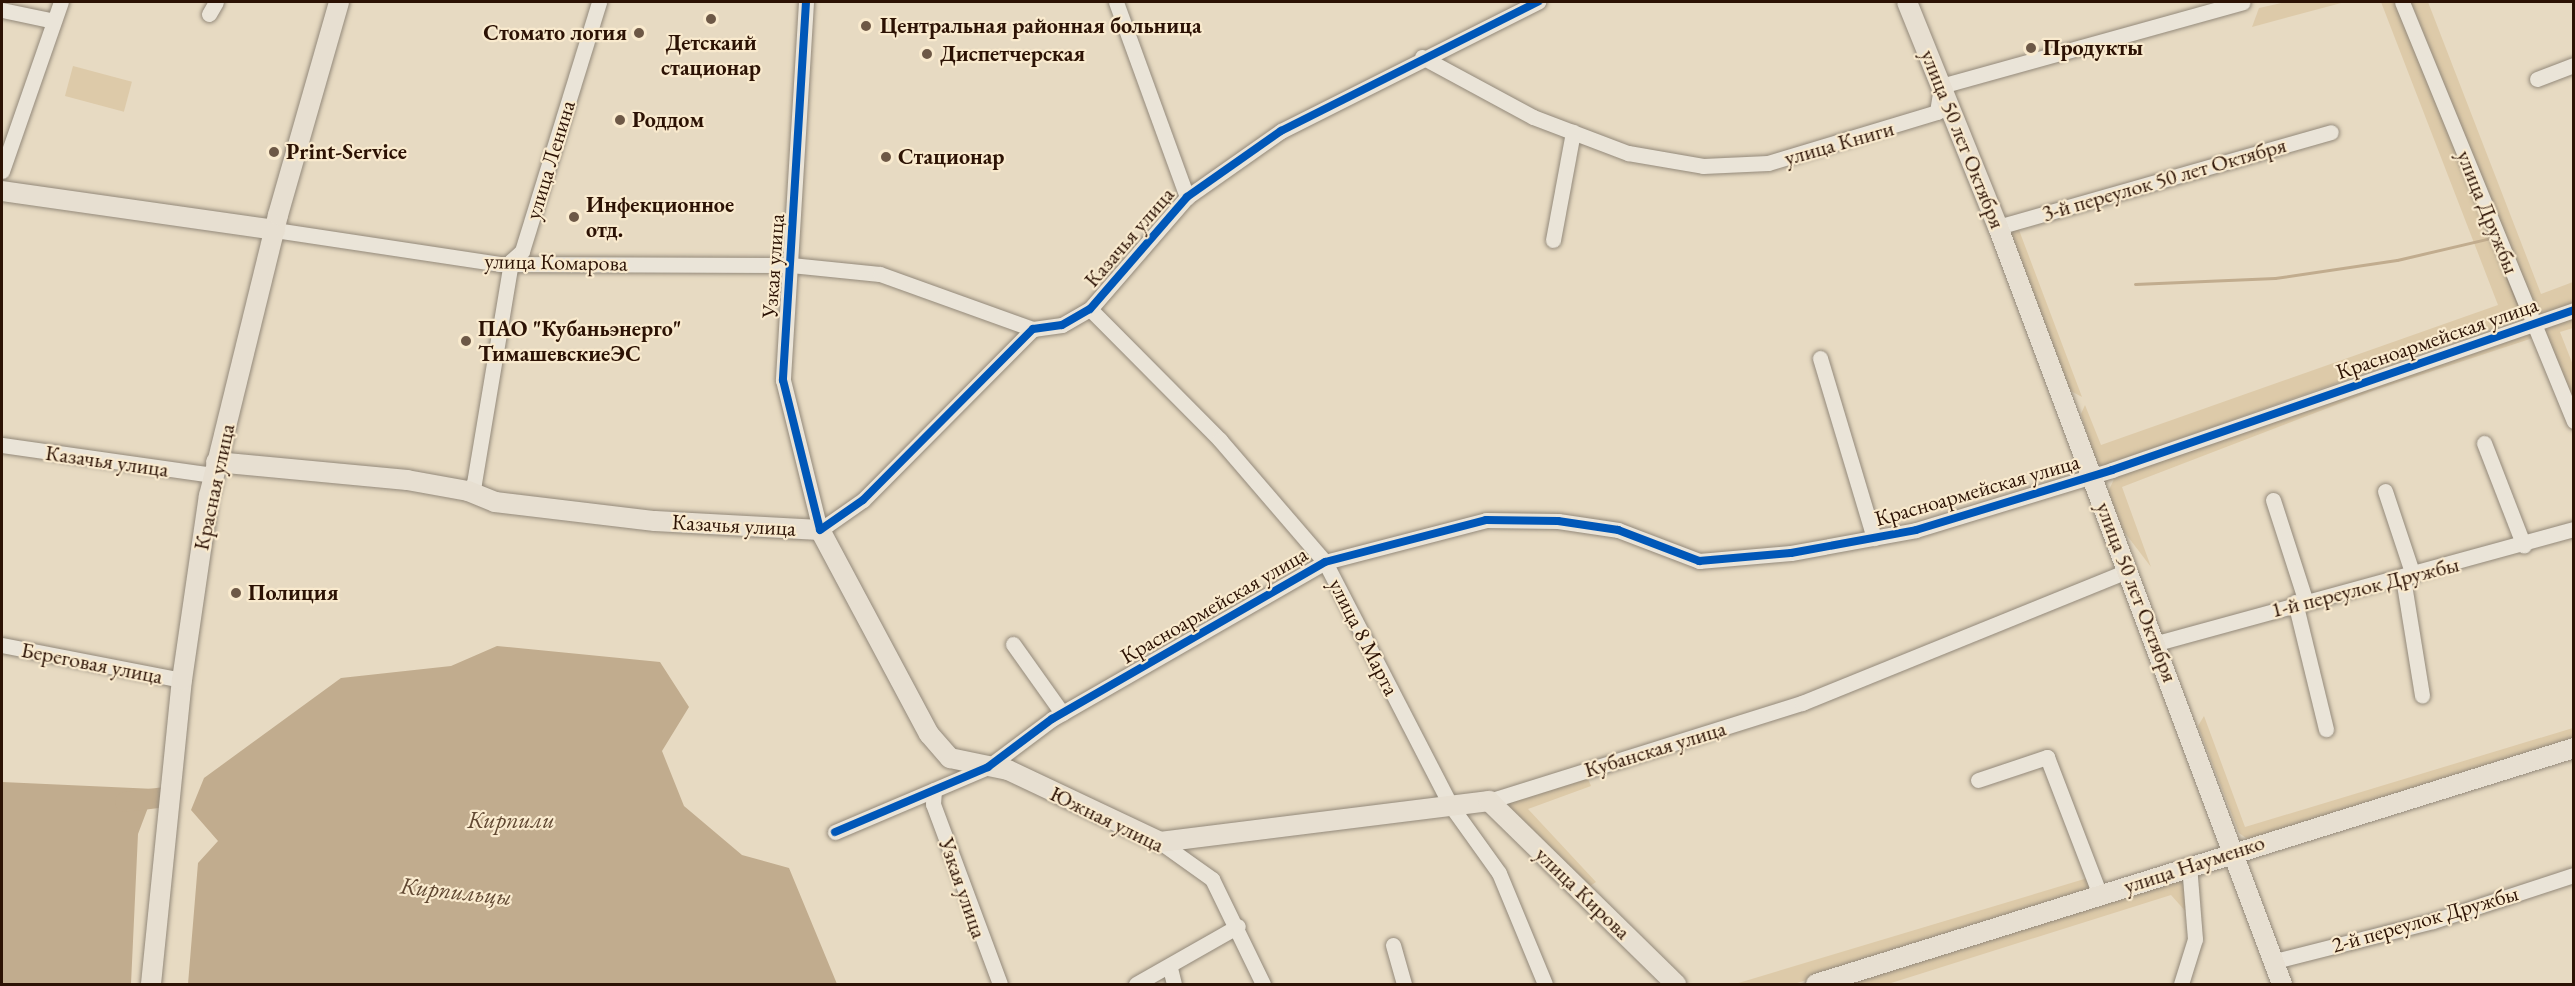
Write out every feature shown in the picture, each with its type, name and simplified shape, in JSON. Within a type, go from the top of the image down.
[{"type":"main road","name":"Красная улица","points":[[151,984],[182,680],[214,469],[275,230],[339,2]]},
{"type":"main road","name":"улица 50 лет Октября","points":[[1907,2],[1998,227],[2127,571],[2157,643],[2282,984]]},
{"type":"main road","name":"улица Комарова","points":[[2,191],[275,230]]},
{"type":"main road","name":"Казачья улица","points":[[214,469],[315,469],[468,491],[495,502],[655,521],[819,530]]},
{"type":"main road","name":"Узкая улица","points":[[819,530],[929,734],[950,758],[988,766]]},
{"type":"main road","name":"улица Науменко","points":[[1816,984],[2100,895],[2234,850],[2574,748]]},
{"type":"main road","name":"Южная улица","points":[[988,766],[1008,770],[1160,842]]},
{"type":"main road","name":"Кубанская улица","points":[[1160,842],[1489,801]]},
{"type":"main road","name":"улица Кирова","points":[[1489,801],[1676,984]]},
{"type":"street","points":[[2,171],[61,2]]},
{"type":"street","name":"улица Ленина","points":[[468,491],[474,483],[511,261],[522,251],[599,2]]},
{"type":"street","name":"Узкая улица","points":[[806,2],[783,380],[819,530]]},
{"type":"street","points":[[1116,2],[1187,197]]},
{"type":"street","name":"Казачья улица","points":[[819,530],[863,500],[1033,330],[1062,325],[1090,309],[1187,197],[1281,131],[1422,57],[1538,2]]},
{"type":"street","points":[[1941,86],[2243,2]]},
{"type":"street","name":"улица Дружбы","points":[[2402,2],[2574,421]]},
{"type":"street","points":[[2,10],[54,21]]},
{"type":"street","name":"улица Книги","points":[[1422,57],[1441,72],[1488,88],[1533,117],[1628,153],[1703,166],[1768,163],[1937,112],[1941,86]]},
{"type":"street","points":[[2537,79],[2574,65]]},
{"type":"street","points":[[1553,240],[1574,132]]},
{"type":"street","name":"3-й переулок 50 лет Октября","points":[[1998,227],[2331,132]]},
{"type":"street","name":"улица Комарова","points":[[275,230],[490,263],[511,261],[791,265],[879,274],[1033,330]]},
{"type":"street","name":"улица 8 Марта","points":[[1090,309],[1220,440],[1325,562],[1451,806],[1499,873],[1545,984]]},
{"type":"street","name":"Красноармейская улица","points":[[835,832],[988,766],[1062,713],[1325,562],[1486,520],[1558,521],[1618,531],[1699,561],[1791,554],[1874,538],[2093,476],[2574,310]]},
{"type":"street","name":"Красноармейская улица","points":[[1820,358],[1874,538]]},
{"type":"street","points":[[2484,443],[2524,546]]},
{"type":"street","name":"Казачья улица","points":[[2,445],[214,469]]},
{"type":"street","points":[[2385,491],[2408,576],[2422,695]]},
{"type":"street","points":[[2273,500],[2300,601],[2326,729]]},
{"type":"street","name":"1-й переулок Дружбы","points":[[2157,643],[2300,601],[2524,546],[2574,529]]},
{"type":"street","name":"Кубанская улица","points":[[1489,801],[1802,703],[2127,571]]},
{"type":"street","points":[[1013,644],[1062,713]]},
{"type":"street","name":"Береговая улица","points":[[2,645],[182,680]]},
{"type":"street","points":[[1978,780],[2047,757],[2100,895]]},
{"type":"street","name":"Узкая улица","points":[[934,790],[933,804],[1000,984]]},
{"type":"street","name":"Южная улица","points":[[1160,842],[1212,879],[1238,927],[1263,984]]},
{"type":"street","points":[[2181,984],[2194,939],[2190,865]]},
{"type":"street","name":"2-й переулок Дружбы","points":[[2275,961],[2433,921],[2574,875]]},
{"type":"street","points":[[1136,984],[1170,968],[1238,927]]},
{"type":"street","points":[[1392,945],[1404,984]]},
{"type":"street","points":[[1170,968],[1174,984]]},
{"type":"shaded area","points":[[2286,2],[2345,2],[2252,27],[2259,8]]},
{"type":"shaded area","points":[[2381,2],[2399,2],[2524,317],[2102,466],[2095,461],[2081,414],[2085,405],[2101,445],[2498,305]]},
{"type":"shaded area","points":[[2411,2],[2428,2],[2541,294],[2573,282],[2573,307],[2538,315]]},
{"type":"shaded area","points":[[73,66],[132,82],[124,112],[65,96]]},
{"type":"shaded area","points":[[2031,223],[2019,230],[2082,397],[2069,390],[2009,233],[2010,227]]},
{"type":"shaded area","points":[[2573,315],[2573,328],[2560,332],[2573,365],[2573,413],[2543,328]]},
{"type":"shaded area","points":[[2525,328],[2536,337],[2375,390],[2122,487],[2151,567],[2122,529],[2108,492],[2116,475]]},
{"type":"shaded area","points":[[2204,716],[2245,827],[2573,728],[2573,742],[2249,840],[2239,833],[2198,726]]},
{"type":"shaded area","points":[[1586,774],[1591,786],[1528,809],[1596,882],[1587,888],[1508,807],[1509,800]]},
{"type":"shaded area","points":[[2091,877],[2094,887],[1794,984],[1735,984]]},
{"type":"shaded area","points":[[2183,880],[2187,913],[2171,895],[1888,984],[1830,984]]},
{"type":"water","name":"Кирпили","points":[[497,646],[660,662],[689,707],[662,751],[684,806],[742,855],[789,868],[837,984],[188,984],[198,863],[218,841],[191,810],[204,778],[341,678],[451,666]]},
{"type":"water","points":[[2,782],[155,789],[138,834],[131,984],[2,984]]},
{"type":"waterway","points":[[2135,284],[2275,278],[2397,260],[2491,238]]},
{"type":"waterway","points":[[2506,275],[2521,312]]},
{"type":"waterway","name":"Кирпильцы","points":[[125,802],[164,797]]},
{"type":"cycle path","points":[[806,2],[783,380],[820,530],[863,500],[1033,329],[1062,325],[1090,309],[1187,197],[1281,131],[1538,2]]},
{"type":"cycle path","points":[[835,832],[988,767],[1052,719],[1325,562],[1486,520],[1558,521],[1618,530],[1699,561],[1791,553],[1916,530],[2112,470],[2574,310]]},
{"type":"place","name":"Детскаий стационар","points":[[711,19]]},
{"type":"place","name":"Центральная районная больница","points":[[866,26]]},
{"type":"place","name":"Стомато логия","points":[[639,33]]},
{"type":"place","name":"Продукты","points":[[2031,48]]},
{"type":"place","name":"Диспетчерская","points":[[927,54]]},
{"type":"place","name":"Роддом","points":[[620,120]]},
{"type":"place","name":"Print-Service","points":[[274,152]]},
{"type":"place","name":"Стационар","points":[[886,157]]},
{"type":"place","name":"Инфекционное отд.","points":[[574,217]]},
{"type":"place","name":"ПАО \"Кубаньэнерго\" ТимашевскиеЭС","points":[[466,341]]},
{"type":"place","name":"Полиция","points":[[236,593]]}]
